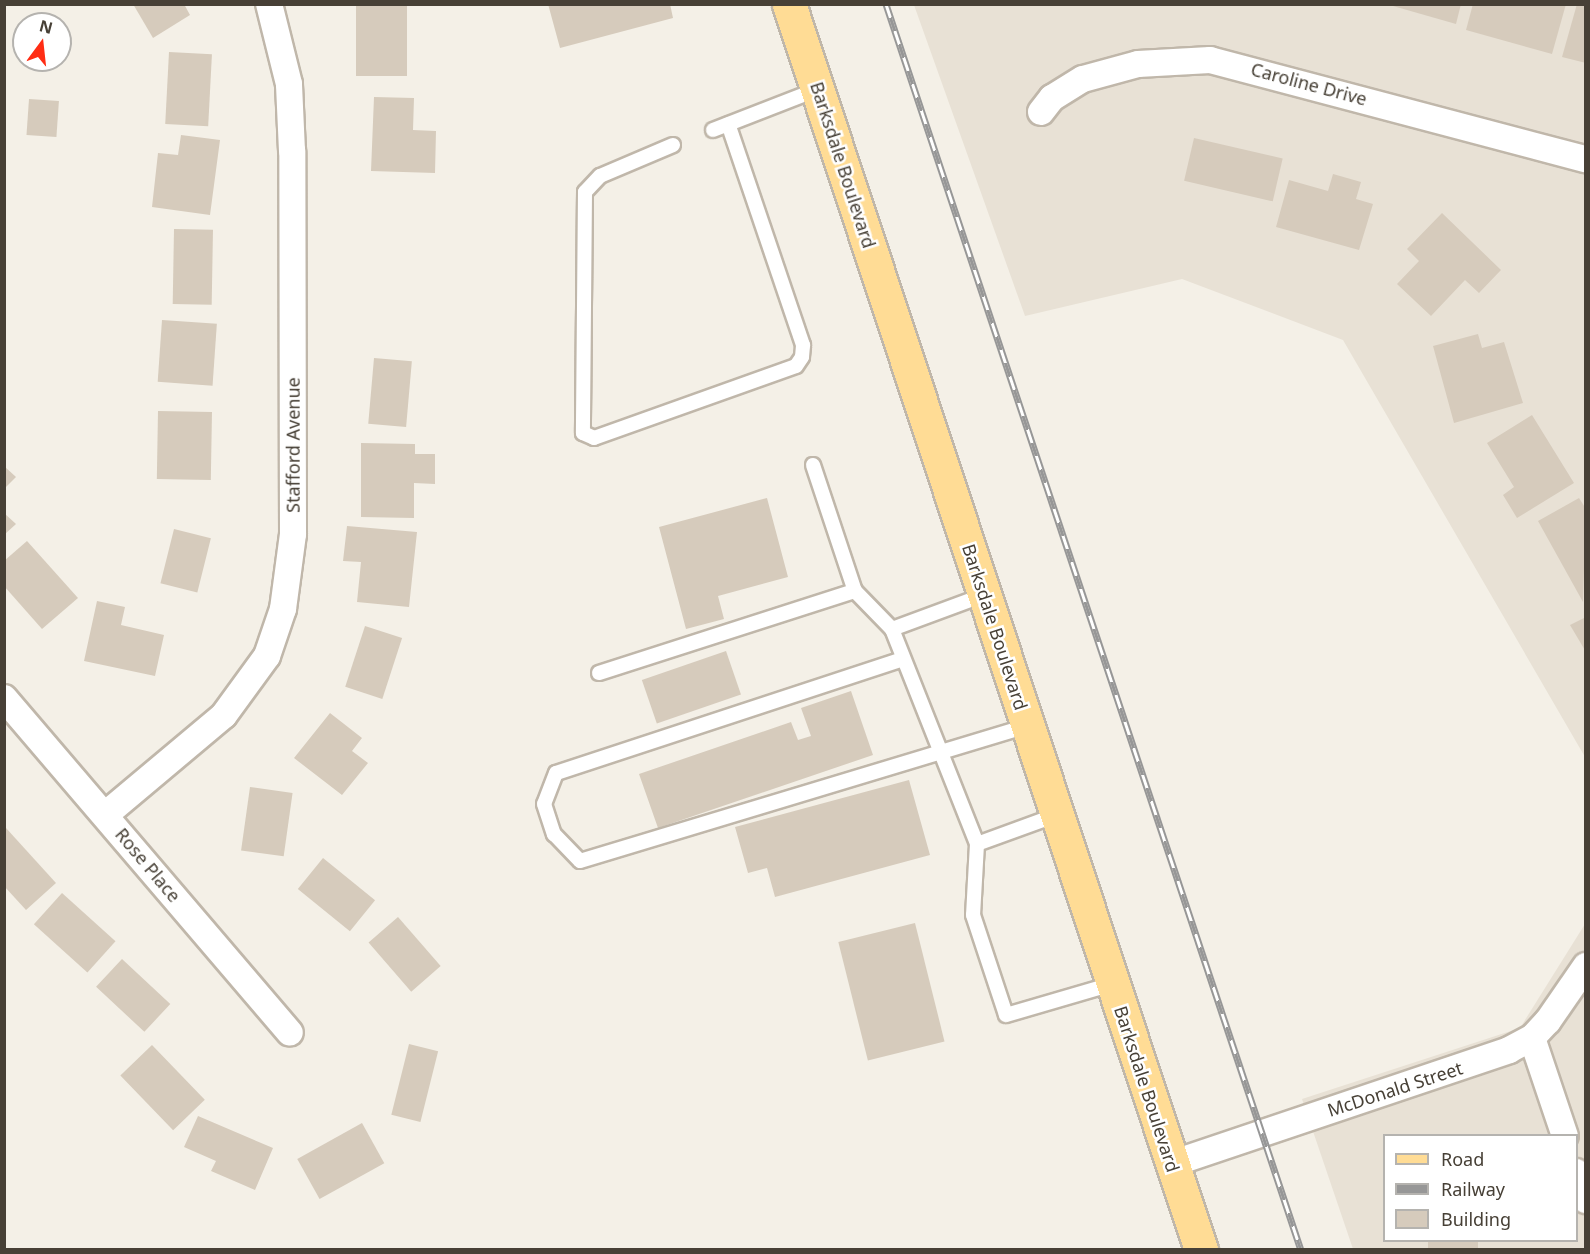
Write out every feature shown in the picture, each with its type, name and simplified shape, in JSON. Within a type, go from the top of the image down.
[{"type":"main road","name":"Barksdale Boulevard","points":[[789,4],[1028,726],[1054,816],[1201,1250]]},
{"type":"street","name":"Stafford Avenue","points":[[105,815],[224,715],[267,656],[283,609],[293,534],[292,151],[288,84],[269,4]]},
{"type":"street","name":"Caroline Drive","points":[[1041,112],[1052,98],[1083,79],[1138,64],[1210,60],[1586,159]]},
{"type":"street","name":"Rose Place","points":[[4,698],[290,1033]]},
{"type":"street","name":"McDonald Street","points":[[1171,1164],[1479,1062],[1532,1038],[1586,966]]},
{"type":"street","points":[[1532,1038],[1564,1134]]},
{"type":"street","points":[[1578,1178],[1586,1200]]},
{"type":"lane","points":[[713,130],[818,88]]},
{"type":"lane","points":[[673,145],[600,176],[585,192],[583,434],[594,438],[796,366],[802,357],[803,345],[728,124]]},
{"type":"lane","points":[[813,465],[855,591],[892,629],[938,752],[977,844],[973,915],[1006,1015],[1112,984]]},
{"type":"lane","points":[[599,673],[855,591]]},
{"type":"lane","points":[[892,629],[984,594]]},
{"type":"lane","points":[[903,659],[556,773],[544,804],[554,834],[580,861],[1028,726]]},
{"type":"lane","points":[[977,844],[1054,816]]},
{"type":"shaded area","points":[[914,5],[1585,5],[1585,757],[1343,340],[1182,279],[1025,316]]},
{"type":"shaded area","points":[[1585,924],[1585,1249],[1353,1249],[1302,1099],[1520,1028]]},
{"type":"building","points":[[133,4],[184,4],[190,15],[153,38]]},
{"type":"building","points":[[548,4],[670,4],[673,18],[560,48]]},
{"type":"building","points":[[1386,4],[1461,4],[1456,24]]},
{"type":"building","points":[[1473,4],[1566,4],[1552,54],[1466,30]]},
{"type":"building","points":[[1577,4],[1586,4],[1586,63],[1562,57]]},
{"type":"building","points":[[356,6],[407,6],[407,76],[356,76]]},
{"type":"building","points":[[169,52],[212,54],[208,126],[165,124]]},
{"type":"building","points":[[374,97],[414,98],[413,130],[436,131],[435,173],[371,171]]},
{"type":"building","points":[[29,99],[59,101],[56,137],[26,135]]},
{"type":"building","points":[[181,135],[220,140],[210,215],[152,207],[158,153],[178,155]]},
{"type":"building","points":[[1194,138],[1283,158],[1273,201],[1184,181]]},
{"type":"building","points":[[1333,174],[1361,182],[1356,199],[1373,204],[1359,250],[1276,227],[1289,180],[1328,191]]},
{"type":"building","points":[[1442,213],[1501,270],[1479,293],[1465,280],[1431,316],[1397,284],[1419,261],[1407,249]]},
{"type":"building","points":[[174,229],[213,230],[212,305],[173,304]]},
{"type":"building","points":[[162,320],[217,324],[213,386],[158,382]]},
{"type":"building","points":[[1478,334],[1482,348],[1504,342],[1523,403],[1454,423],[1433,346]]},
{"type":"building","points":[[374,358],[412,361],[406,427],[368,424]]},
{"type":"building","points":[[158,411],[212,412],[211,480],[157,479]]},
{"type":"building","points":[[1532,415],[1574,483],[1517,518],[1503,495],[1514,487],[1487,443]]},
{"type":"building","points":[[361,443],[415,444],[415,454],[435,454],[435,484],[414,483],[414,518],[361,517]]},
{"type":"building","points":[[4,466],[16,477],[4,489]]},
{"type":"building","points":[[767,498],[788,577],[718,596],[724,619],[686,629],[659,527]]},
{"type":"building","points":[[1579,498],[1586,509],[1583,602],[1538,521]]},
{"type":"building","points":[[4,513],[16,524],[4,535]]},
{"type":"building","points":[[347,526],[417,532],[409,607],[357,602],[361,562],[343,561]]},
{"type":"building","points":[[174,529],[211,538],[197,593],[160,583]]},
{"type":"building","points":[[27,541],[78,598],[42,629],[4,586],[4,561]]},
{"type":"building","points":[[97,601],[125,607],[121,625],[164,635],[155,676],[84,661]]},
{"type":"building","points":[[1586,617],[1586,652],[1570,625]]},
{"type":"building","points":[[365,626],[402,638],[382,699],[345,687]]},
{"type":"building","points":[[726,651],[741,694],[657,723],[642,680]]},
{"type":"building","points":[[851,691],[873,755],[658,828],[639,774],[791,722],[798,740],[811,736],[801,708]]},
{"type":"building","points":[[330,713],[362,738],[352,751],[368,763],[342,795],[294,758]]},
{"type":"building","points":[[909,780],[930,855],[775,897],[767,868],[748,873],[735,827]]},
{"type":"building","points":[[250,787],[293,793],[284,856],[241,850]]},
{"type":"building","points":[[6,828],[56,883],[26,910],[4,886]]},
{"type":"building","points":[[323,858],[375,900],[350,931],[298,889]]},
{"type":"building","points":[[62,893],[116,941],[87,972],[34,924]]},
{"type":"building","points":[[398,917],[441,966],[411,992],[369,943]]},
{"type":"building","points":[[915,923],[945,1041],[868,1060],[838,942]]},
{"type":"building","points":[[122,959],[170,1004],[144,1032],[96,987]]},
{"type":"building","points":[[409,1044],[438,1051],[420,1122],[391,1115]]},
{"type":"building","points":[[152,1045],[205,1100],[173,1130],[120,1076]]},
{"type":"building","points":[[198,1116],[273,1148],[255,1190],[211,1171],[216,1161],[184,1147]]},
{"type":"building","points":[[362,1123],[384,1163],[320,1199],[297,1159]]},
{"type":"building","points":[[1428,1242],[1478,1242],[1478,1250],[1428,1250]]},
{"type":"railway","points":[[886,4],[1301,1250]]}]
